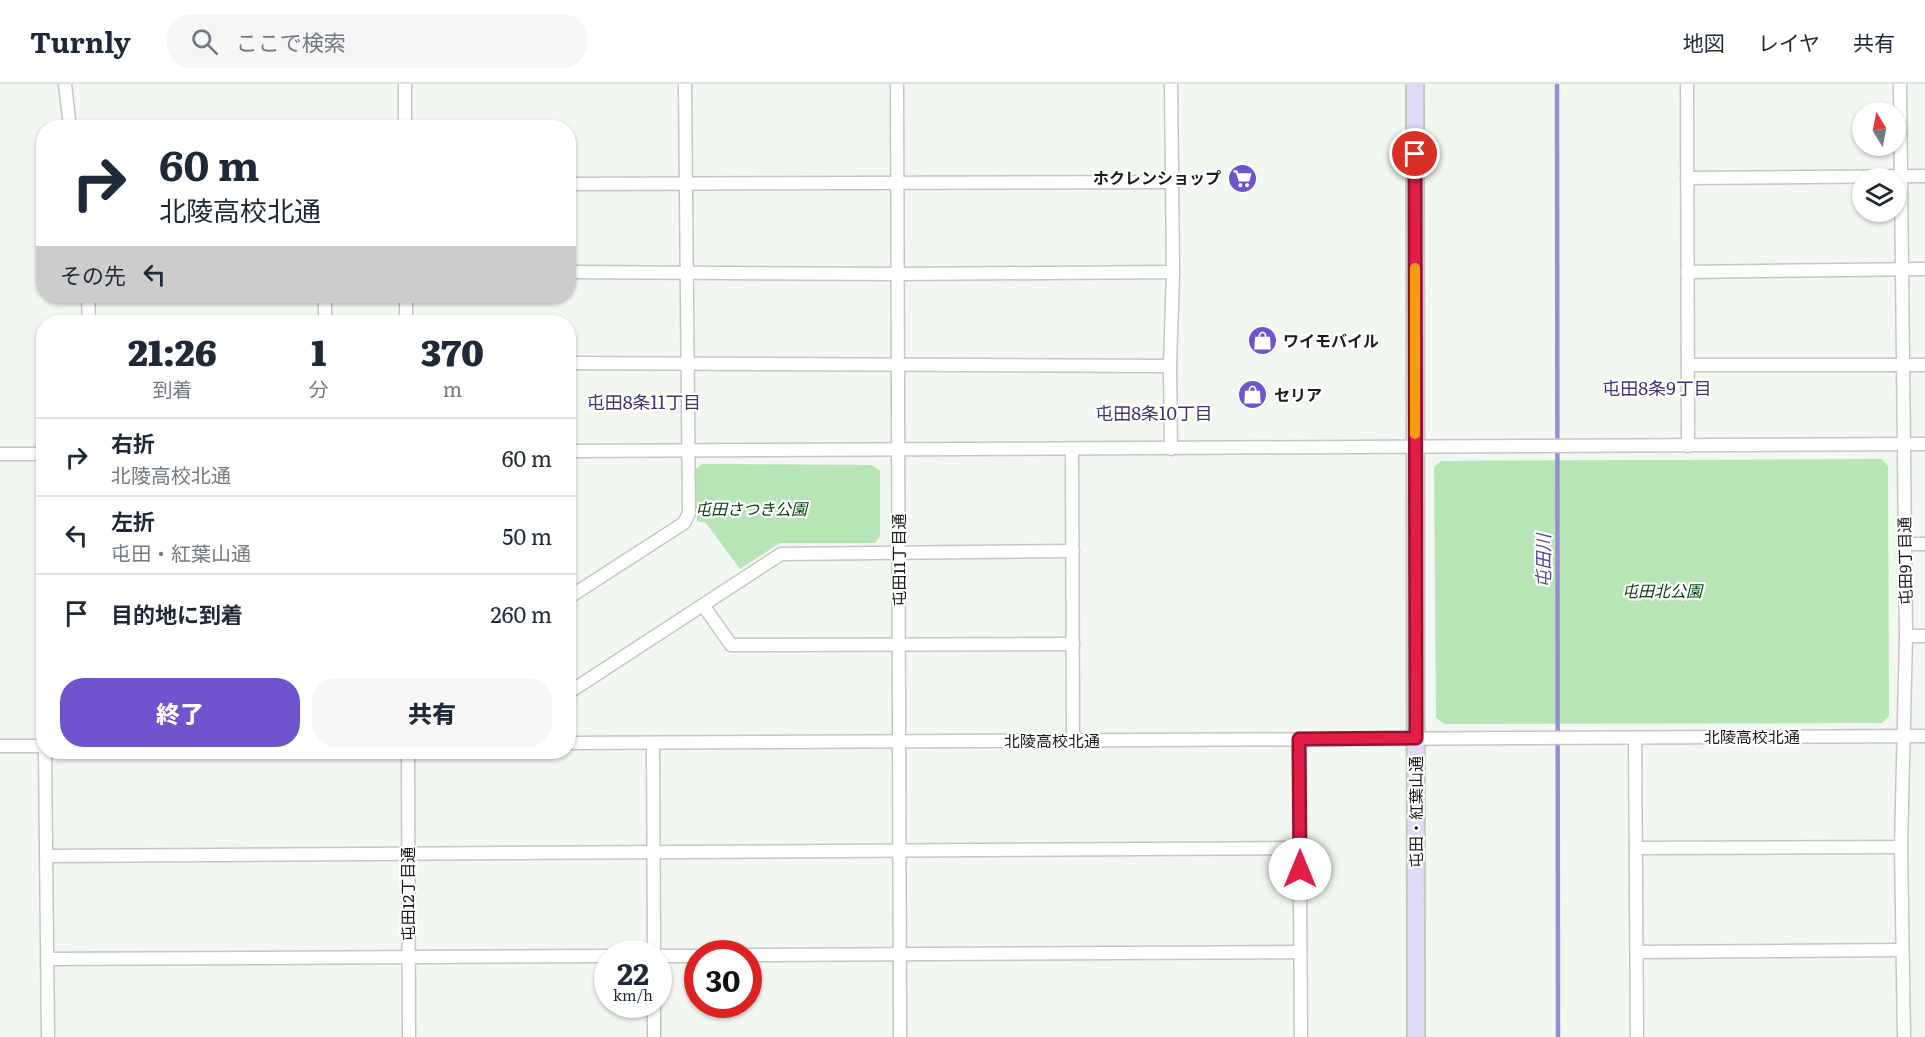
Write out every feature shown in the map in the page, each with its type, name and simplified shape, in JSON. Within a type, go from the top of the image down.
[{"type":"street","points":[[65,84],[69,120]]},
{"type":"street","points":[[405,84],[405,120]]},
{"type":"street","points":[[576,592],[684,523],[689,513],[685,84]]},
{"type":"street","name":"屯田11丁目通","points":[[897,84],[900,1037]]},
{"type":"street","points":[[1171,84],[1172,449]]},
{"type":"street","name":"屯田・紅葉山通","points":[[1415,84],[1416,1037]]},
{"type":"street","points":[[1687,84],[1688,446]]},
{"type":"street","name":"屯田9丁目通","points":[[1900,84],[1902,168]]},
{"type":"street","points":[[1906,177],[1925,176]]},
{"type":"street","points":[[1687,178],[1852,177]]},
{"type":"street","points":[[576,184],[1172,182]]},
{"type":"street","name":"屯田9丁目通","points":[[1902,222],[1906,636],[1901,848],[1904,1037]]},
{"type":"street","points":[[1688,272],[1925,269]]},
{"type":"street","points":[[576,272],[897,274],[1173,272]]},
{"type":"street","points":[[576,363],[1170,366]]},
{"type":"street","points":[[1688,366],[1925,365]]},
{"type":"street","points":[[576,451],[1925,444]]},
{"type":"street","points":[[1072,449],[1073,741]]},
{"type":"street","points":[[0,454],[36,454]]},
{"type":"street","points":[[1905,544],[1925,544]]},
{"type":"street","points":[[576,688],[781,554],[1073,550]]},
{"type":"street","points":[[703,605],[731,645],[1073,644]]},
{"type":"street","points":[[1906,636],[1925,636]]},
{"type":"street","name":"北陵高校北通","points":[[576,743],[1925,736]]},
{"type":"street","points":[[1635,738],[1637,1037]]},
{"type":"street","points":[[1299,739],[1301,1037]]},
{"type":"street","points":[[653,743],[654,940]]},
{"type":"street","points":[[0,746],[36,746]]},
{"type":"street","points":[[45,759],[48,1037]]},
{"type":"street","name":"屯田12丁目通","points":[[408,759],[409,1037]]},
{"type":"street","points":[[1636,848],[1901,848]]},
{"type":"street","points":[[46,856],[1299,849]]},
{"type":"street","points":[[1637,952],[1902,951]]},
{"type":"street","points":[[762,955],[1300,952]]},
{"type":"street","points":[[47,959],[594,956]]},
{"type":"street","points":[[654,1018],[654,1037]]},
{"type":"green space","name":"屯田北公園","points":[[1882,459],[1888,466],[1889,716],[1882,723],[1445,724],[1436,718],[1434,467],[1441,461]]},
{"type":"green space","name":"屯田さつき公園","points":[[702,464],[872,465],[880,471],[880,536],[875,543],[780,543],[740,569],[706,523],[697,521],[695,470]]},
{"type":"waterway","name":"屯田川","points":[[1557,84],[1558,1037]]},
{"type":"slow traffic","points":[[1415,268],[1415,434]]},
{"type":"place","name":"ホクレンショップ","points":[[1242,178]]},
{"type":"place","name":"ワイモバイル","points":[[1262,341]]},
{"type":"place","name":"セリア","points":[[1253,395]]},
{"type":"district","name":"屯田8条9丁目","points":[[1657,389]]},
{"type":"district","name":"屯田8条11丁目","points":[[644,403]]},
{"type":"district","name":"屯田8条10丁目","points":[[1154,414]]},
{"type":"route","points":[[1300,869],[1299,739],[1416,738],[1415,154]]}]
